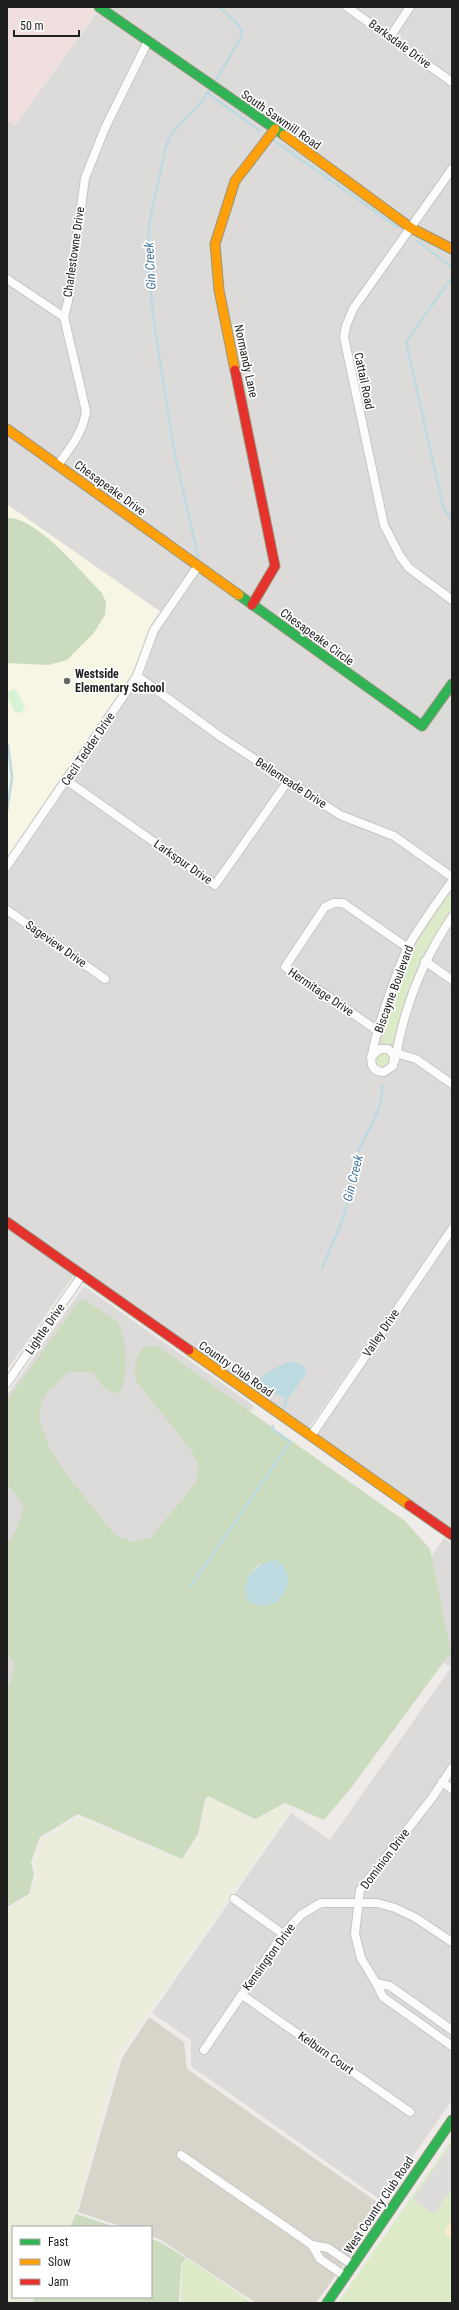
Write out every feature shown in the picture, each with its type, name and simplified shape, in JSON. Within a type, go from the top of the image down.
[{"type":"street","name":"South Sawmill Road","points":[[99,7],[275,129],[411,228],[452,249]]},
{"type":"street","name":"Barksdale Drive","points":[[347,7],[452,82]]},
{"type":"street","points":[[390,37],[410,7]]},
{"type":"street","name":"Charlestowne Drive","points":[[58,466],[79,436],[84,423],[86,411],[64,317],[68,301],[84,178],[105,128],[148,41]]},
{"type":"street","name":"Normandy Lane","points":[[252,605],[275,566],[219,290],[214,244],[235,182],[275,129]]},
{"type":"street","name":"Cattail Road","points":[[452,169],[354,309],[346,326],[345,349],[386,530],[400,556],[409,568],[452,600]]},
{"type":"street","points":[[7,279],[64,317]]},
{"type":"street","name":"Chesapeake Drive","points":[[7,429],[198,566]]},
{"type":"street","name":"Chesapeake Circle","points":[[198,566],[422,726],[452,684]]},
{"type":"street","name":"Cecil Tedder Drive","points":[[7,866],[137,676],[154,630],[198,566]]},
{"type":"street","name":"Bellemeade Drive","points":[[137,676],[221,737],[343,817],[394,836],[452,882]]},
{"type":"street","name":"Larkspur Drive","points":[[66,780],[215,885],[288,781]]},
{"type":"street","name":"Biscayne Boulevard","points":[[371,1057],[378,1031],[408,948],[452,882]]},
{"type":"street","name":"Hermitage Drive","points":[[378,1031],[285,967],[325,907],[334,903],[343,903],[408,948]]},
{"type":"street","name":"Sageview Drive","points":[[7,910],[105,979]]},
{"type":"street","name":"Biscayne Boulevard","points":[[395,1063],[409,1000],[425,961],[452,917]]},
{"type":"street","points":[[425,961],[452,980]]},
{"type":"street","points":[[380,1049],[388,1050],[394,1055],[395,1063],[391,1069],[380,1072],[373,1068],[371,1057],[380,1049]]},
{"type":"street","points":[[396,1053],[416,1060],[452,1084]]},
{"type":"street","name":"Country Club Road","points":[[7,1222],[452,1535]]},
{"type":"street","name":"Valley Drive","points":[[311,1436],[452,1229]]},
{"type":"street","name":"Lightle Drive","points":[[7,1383],[82,1275]]},
{"type":"street","name":"Dominion Drive","points":[[452,1768],[432,1798],[372,1872],[360,1890],[355,1934],[358,1950],[383,1997],[452,2046]]},
{"type":"street","points":[[442,1782],[452,1789]]},
{"type":"street","points":[[234,1899],[283,1934]]},
{"type":"street","name":"Kensington Drive","points":[[204,2050],[283,1934],[302,1914],[321,1903],[339,1902],[358,1905],[377,1903],[395,1908],[416,1918],[452,1942]]},
{"type":"street","points":[[376,1983],[390,1986],[452,2030]]},
{"type":"street","name":"Kelburn Court","points":[[242,1995],[410,2112]]},
{"type":"street","points":[[438,2020],[452,2023]]},
{"type":"street","name":"West Country Club Road","points":[[326,2303],[452,2120]]},
{"type":"street","points":[[181,2155],[312,2245],[328,2248],[353,2265]]},
{"type":"street","points":[[312,2245],[320,2259],[345,2276]]},
{"type":"shaded area","points":[[7,7],[91,7],[97,11],[15,125],[7,120]]},
{"type":"shaded area","points":[[101,7],[452,7],[452,1221],[309,1428],[7,1217],[7,875],[143,676],[158,633],[168,617],[8,505],[7,506],[7,120],[15,125]]},
{"type":"shaded area","name":"Westside Elementary School","points":[[8,505],[159,611],[149,628],[133,672],[7,857]]},
{"type":"shaded area","points":[[7,1228],[74,1275],[7,1370]]},
{"type":"shaded area","points":[[452,1238],[452,1531],[318,1434]]},
{"type":"shaded area","points":[[84,1286],[254,1406],[7,1756],[7,1395]]},
{"type":"shaded area","points":[[444,1538],[452,1544],[452,1664],[450,1667],[385,1622]]},
{"type":"shaded area","points":[[452,1666],[452,2100],[382,2201],[191,2066],[191,2040],[152,2013],[291,1813],[330,1840]]},
{"type":"shaded area","points":[[149,2017],[184,2042],[187,2069],[384,2207],[316,2303],[256,2303],[161,2240],[152,2236],[152,2226],[120,2226],[78,2212],[122,2058]]},
{"type":"shaded area","points":[[452,2143],[452,2188],[434,2214],[413,2199]]},
{"type":"green space","points":[[7,518],[19,520],[44,535],[70,559],[101,592],[106,602],[105,615],[93,634],[67,660],[48,665],[7,663]]},
{"type":"green space","points":[[13,689],[16,690],[25,707],[21,713],[15,712],[7,696]]},
{"type":"green space","points":[[449,895],[452,896],[452,909],[424,953],[409,988],[393,1043],[387,1045],[383,1043],[382,1037],[397,989],[409,958],[442,901]]},
{"type":"green space","points":[[382,1052],[388,1054],[390,1060],[388,1066],[382,1068],[376,1066],[374,1060],[376,1054]]},
{"type":"green space","points":[[80,1300],[85,1300],[112,1318],[120,1326],[126,1356],[123,1386],[120,1392],[113,1393],[102,1385],[93,1372],[68,1372],[47,1392],[41,1404],[39,1417],[49,1447],[66,1474],[115,1535],[133,1542],[150,1538],[196,1483],[198,1465],[191,1450],[136,1381],[136,1363],[141,1351],[144,1347],[157,1346],[405,1521],[430,1549],[451,1652],[351,1788],[324,1820],[285,1803],[255,1819],[208,1796],[205,1800],[198,1834],[182,1859],[78,1814],[40,1837],[31,1862],[34,1874],[29,1894],[7,1907],[7,1686],[12,1679],[15,1665],[7,1653],[7,1544],[15,1533],[24,1507],[7,1483],[7,1400]],"holes":[[[260,1564],[254,1605],[246,1597],[245,1587],[250,1575]]]},
{"type":"green space","points":[[212,1797],[254,1821],[284,1806],[291,1809],[118,2056],[76,2212],[68,2226],[12,2226],[12,2298],[28,2298],[25,2303],[7,2303],[7,1910],[31,1895],[37,1873],[34,1862],[43,1839],[78,1818],[183,1861],[200,1834],[207,1800]]},
{"type":"green space","points":[[452,2139],[452,2303],[338,2303]]},
{"type":"green space","points":[[76,2214],[112,2226],[70,2226]]},
{"type":"green space","points":[[152,2239],[160,2242],[186,2258],[181,2265],[179,2303],[32,2303],[34,2298],[152,2298]]},
{"type":"green space","points":[[187,2258],[252,2303],[181,2303],[182,2266]]},
{"type":"sand","points":[[452,2221],[452,2239],[446,2236],[445,2231],[449,2223]]},
{"type":"water","points":[[292,1361],[304,1366],[306,1374],[287,1400],[279,1395],[266,1391],[259,1385],[261,1377],[284,1363]]},
{"type":"water","points":[[277,1560],[284,1567],[288,1576],[284,1594],[277,1601],[269,1605],[260,1606],[249,1602],[245,1587],[250,1574],[262,1564]]},
{"type":"waterway","name":"Gin Creek","points":[[214,83],[242,36],[240,27],[237,23],[218,7]]},
{"type":"waterway","name":"Gin Creek","points":[[198,556],[175,456],[156,336],[147,262],[149,224],[166,146],[172,133],[198,106],[210,89]]},
{"type":"waterway","points":[[207,93],[260,131]]},
{"type":"waterway","points":[[273,140],[397,227]]},
{"type":"waterway","points":[[417,241],[452,267]]},
{"type":"waterway","points":[[452,277],[406,342],[443,506],[452,521]]},
{"type":"waterway","points":[[7,811],[12,777],[8,745]]},
{"type":"waterway","name":"Gin Creek","points":[[322,1269],[344,1215],[358,1152],[374,1120],[382,1095],[382,1086]]},
{"type":"waterway","points":[[284,1409],[286,1400]]},
{"type":"waterway","points":[[190,1587],[289,1444],[288,1440],[272,1429],[273,1426]]},
{"type":"traffic: fast","points":[[99,7],[284,135]]},
{"type":"traffic: fast","points":[[239,595],[422,726],[452,684]]},
{"type":"traffic: fast","points":[[327,2303],[452,2120]]},
{"type":"traffic: slow","points":[[235,370],[219,290],[215,244],[235,181],[275,129]]},
{"type":"traffic: slow","points":[[284,135],[411,228],[452,249]]},
{"type":"traffic: slow","points":[[7,429],[239,595]]},
{"type":"traffic: slow","points":[[189,1350],[409,1505]]},
{"type":"traffic: jam","points":[[235,370],[275,566],[252,605]]},
{"type":"traffic: jam","points":[[7,1222],[189,1350]]},
{"type":"traffic: jam","points":[[409,1505],[452,1535]]},
{"type":"place","name":"Westside Elementary School","points":[[67,681]]}]
